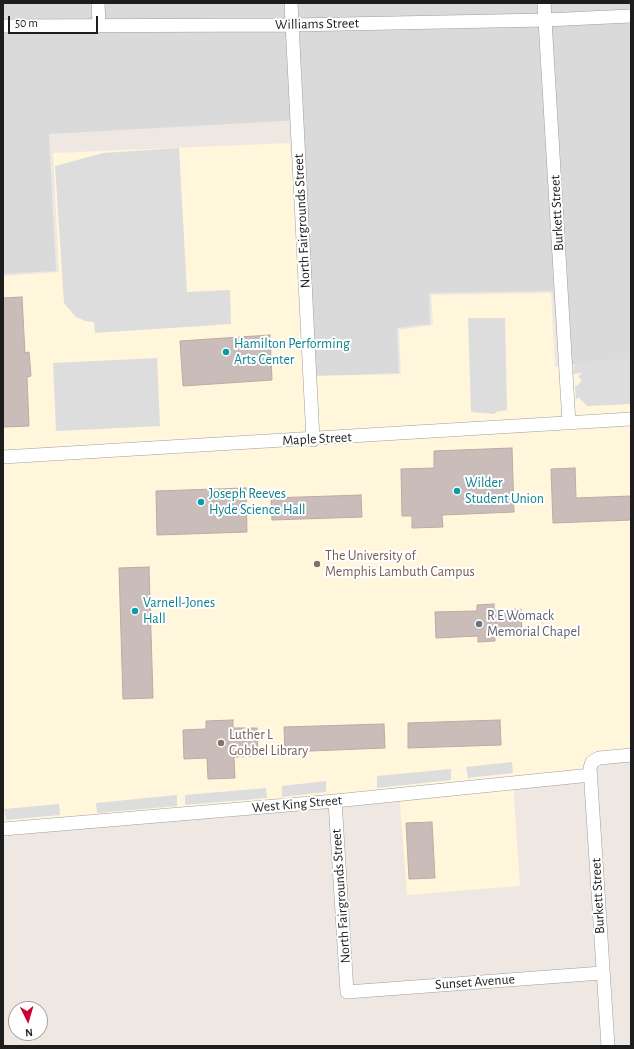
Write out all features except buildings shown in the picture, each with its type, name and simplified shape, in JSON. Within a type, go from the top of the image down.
[{"type":"street","points":[[98,3],[99,25]]},
{"type":"street","name":"North Fairgrounds Street","points":[[292,3],[313,440]]},
{"type":"street","name":"Burkett Street","points":[[544,3],[569,423]]},
{"type":"street","name":"Williams Street","points":[[3,26],[293,25],[545,20],[631,16]]},
{"type":"street","name":"Maple Street","points":[[3,458],[313,440],[631,419]]},
{"type":"street","name":"Burkett Street","points":[[608,1046],[602,973],[591,775],[592,762],[607,756],[631,754]]},
{"type":"street","name":"West King Street","points":[[3,829],[335,801],[591,775]]},
{"type":"street","name":"North Fairgrounds Street","points":[[335,801],[347,992]]},
{"type":"street","name":"Sunset Avenue","points":[[347,992],[602,973]]},
{"type":"shaded area","points":[[3,3],[631,3],[631,361],[559,365],[553,291],[429,293],[430,324],[397,328],[399,373],[313,377],[301,120],[49,134],[56,271],[3,274]]},
{"type":"shaded area","name":"The University of Memphis Lambuth Campus","points":[[290,143],[304,315],[306,376],[401,374],[399,330],[433,325],[431,295],[551,293],[555,367],[631,362],[631,752],[598,754],[587,773],[513,781],[520,886],[407,895],[399,791],[3,823],[3,276],[59,272],[53,153]]},
{"type":"shaded area","points":[[179,148],[187,292],[230,290],[231,324],[95,333],[94,322],[85,321],[76,317],[64,303],[55,166],[103,153]]},
{"type":"shaded area","points":[[468,318],[505,318],[507,410],[496,412],[494,414],[471,412]]},
{"type":"shaded area","points":[[157,358],[160,426],[56,431],[53,363]]},
{"type":"shaded area","points":[[631,358],[631,404],[587,406],[579,398],[576,400],[575,386],[577,386],[582,380],[578,377],[582,373],[573,374],[574,366],[579,362]]},
{"type":"shaded area","points":[[512,762],[513,773],[468,778],[466,767]]},
{"type":"shaded area","points":[[451,769],[451,780],[377,788],[377,776]]},
{"type":"shaded area","points":[[326,781],[326,792],[282,797],[282,786]]},
{"type":"shaded area","points":[[266,788],[267,798],[185,805],[185,795]]},
{"type":"shaded area","points":[[177,795],[177,806],[97,813],[96,803]]},
{"type":"shaded area","points":[[59,804],[60,815],[6,820],[4,809]]},
{"type":"place","name":"Hamilton Performing Arts Center","points":[[226,352]]},
{"type":"place","name":"Wilder Student Union","points":[[457,491]]},
{"type":"place","name":"Joseph Reeves Hyde Science Hall","points":[[201,502]]},
{"type":"place","name":"The University of Memphis Lambuth Campus","points":[[317,564]]},
{"type":"place","name":"Varnell-Jones Hall","points":[[135,611]]},
{"type":"place","name":"R E Womack Memorial Chapel","points":[[479,624]]},
{"type":"place","name":"Luther L Gobbel Library","points":[[221,743]]}]
